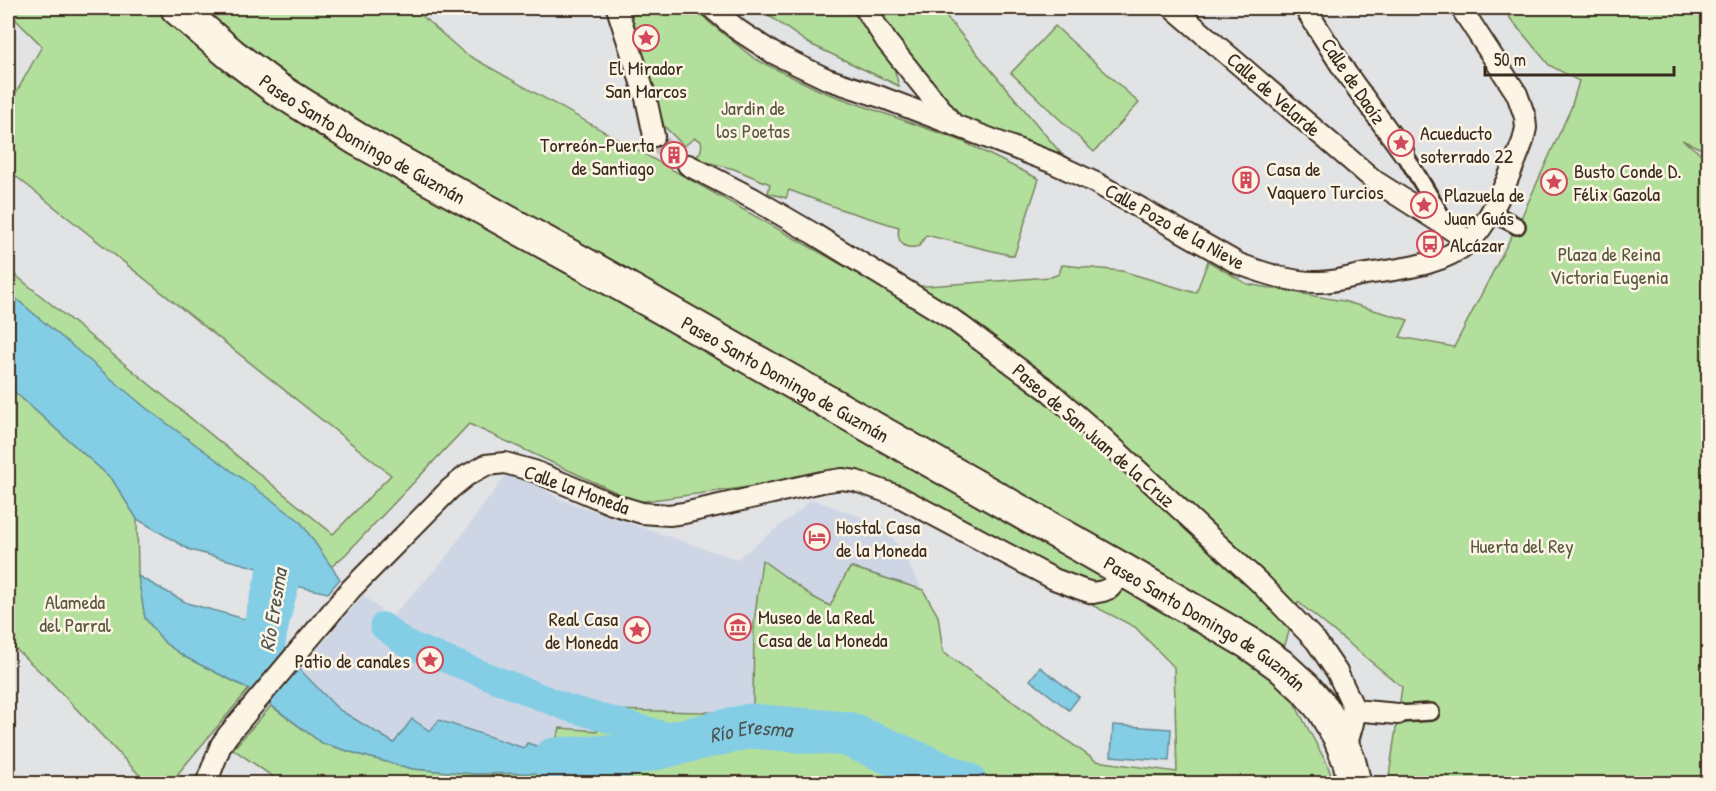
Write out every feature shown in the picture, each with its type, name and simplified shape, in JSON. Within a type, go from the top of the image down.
[{"type":"main road","name":"Paseo Santo Domingo de Guzmán","points":[[177,8],[232,55],[276,88],[357,139],[597,271],[1249,643],[1280,665],[1305,688],[1323,709],[1339,736],[1355,783]]},
{"type":"street","points":[[617,8],[646,98],[654,136]]},
{"type":"street","points":[[712,8],[738,30],[773,53],[827,79],[956,127]]},
{"type":"street","points":[[865,8],[887,42],[956,127]]},
{"type":"street","name":"Calle de Velarde","points":[[1173,8],[1375,181],[1449,229]]},
{"type":"street","name":"Calle de Daoíz","points":[[1305,8],[1346,73],[1404,153]]},
{"type":"street","points":[[1404,153],[1449,229],[1469,242],[1491,212],[1523,141],[1526,128],[1525,117],[1517,94],[1461,8]]},
{"type":"street","name":"Calle Pozo de la Nieve","points":[[956,127],[1051,162],[1096,183],[1239,264],[1292,280],[1320,282],[1409,267],[1449,254],[1469,242]]},
{"type":"street","name":"Paseo de San Juan de la Cruz","points":[[688,165],[754,199],[884,276],[949,317],[1049,391],[1262,584],[1316,641],[1349,696],[1353,710]]},
{"type":"street","points":[[1491,212],[1517,226]]},
{"type":"street","name":"Calle la Moneda","points":[[206,783],[221,745],[228,735],[351,589],[450,489],[466,476],[486,465],[505,463],[534,471],[612,504],[642,513],[659,515],[684,513],[822,482],[842,479],[856,481],[898,496],[1054,579],[1083,590],[1093,593],[1110,588],[1125,571]]},
{"type":"street","points":[[1345,751],[1353,723],[1353,710],[1398,714],[1431,712]]},
{"type":"shaded area","name":"Real Casa de Moneda","points":[[522,474],[559,499],[737,559],[811,499],[862,517],[888,530],[938,616],[913,768],[560,728],[552,751],[527,743],[525,748],[493,739],[431,732],[394,743],[338,709],[300,670],[363,595],[390,618],[440,565],[506,475]]},
{"type":"green space","points":[[8,8],[413,8],[464,53],[885,289],[1051,277],[1059,274],[1062,265],[1122,271],[1196,293],[1208,261],[1247,284],[1343,301],[1408,320],[1400,337],[1454,347],[1521,218],[1571,108],[1579,81],[1549,65],[1503,8],[1708,8],[1708,152],[1682,140],[1708,159],[1708,783],[1388,783],[1402,687],[1298,602],[1277,671],[1327,764],[1334,783],[282,783],[233,749],[271,706],[322,743],[413,769],[475,774],[537,773],[613,757],[552,751],[560,728],[598,731],[606,710],[752,713],[754,623],[762,560],[813,597],[830,606],[851,567],[923,590],[938,616],[943,652],[1096,761],[1177,772],[1174,667],[1135,627],[837,475],[637,502],[469,424],[331,567],[299,521],[143,406],[8,292],[8,269],[333,534],[391,475],[8,170],[8,98],[12,100],[42,46],[8,12]]},
{"type":"green space","name":"Jardin de los Poetas","points":[[628,8],[695,8],[755,59],[821,91],[962,141],[1039,179],[1014,256],[926,235],[919,246],[905,246],[899,237],[899,227],[789,190],[786,198],[768,193],[770,184],[734,169],[694,159],[701,151],[701,141],[695,138],[684,146],[664,126]]},
{"type":"green space","points":[[758,8],[849,8],[891,57],[899,86],[808,43]]},
{"type":"green space","points":[[869,8],[939,8],[1064,157],[961,123]]},
{"type":"green space","points":[[1055,26],[1139,103],[1094,152],[1011,73]]},
{"type":"green space","name":"Alameda del Parral","points":[[8,386],[112,479],[137,519],[138,576],[145,618],[165,643],[185,657],[249,689],[170,783],[147,783],[47,678],[8,642]]},
{"type":"water","points":[[8,292],[146,408],[300,521],[340,579],[328,593],[268,580],[270,571],[190,550],[137,519],[112,479],[8,386]]},
{"type":"water","points":[[138,576],[187,603],[281,629],[280,649],[338,709],[394,743],[412,719],[430,731],[439,720],[524,748],[527,743],[552,751],[615,757],[537,773],[475,774],[413,769],[322,743],[249,689],[185,657],[165,643],[145,618]]},
{"type":"water","points":[[1040,667],[1079,697],[1069,710],[1030,680]]},
{"type":"water","points":[[1113,725],[1171,729],[1169,761],[1111,756]]},
{"type":"waterway","name":"Río Eresma","points":[[262,531],[275,544],[282,562],[266,623],[263,648],[265,665],[276,682]]},
{"type":"waterway","points":[[383,626],[405,643],[568,708],[686,741]]},
{"type":"waterway","name":"Río Eresma","points":[[554,760],[615,757],[750,726],[847,734],[965,784]]},
{"type":"tunnel","points":[[654,136],[664,149],[688,165]]},
{"type":"place","name":"El Mirador San Marcos","points":[[646,38]]},
{"type":"place","name":"Acueducto soterrado 22","points":[[1401,143]]},
{"type":"place","name":"Torreón-Puerta de Santiago","points":[[674,155]]},
{"type":"place","name":"Casa de Vaquero Turcios","points":[[1246,180]]},
{"type":"place","name":"Busto Conde D. Félix Gazola","points":[[1554,182]]},
{"type":"place","name":"Plazuela de Juan Guás","points":[[1424,205]]},
{"type":"place","name":"Alcázar","points":[[1430,244]]},
{"type":"place","name":"Hostal Casa de la Moneda","points":[[817,537]]},
{"type":"place","name":"Museo de la Real Casa de la Moneda","points":[[738,627]]},
{"type":"place","name":"Real Casa de Moneda","points":[[637,630]]},
{"type":"place","name":"Patio de canales","points":[[430,660]]},
{"type":"park label","name":"Plaza de Reina Victoria Eugenia","points":[[1609,264]]},
{"type":"park label","name":"Huerta del Rey","points":[[1522,545]]}]
